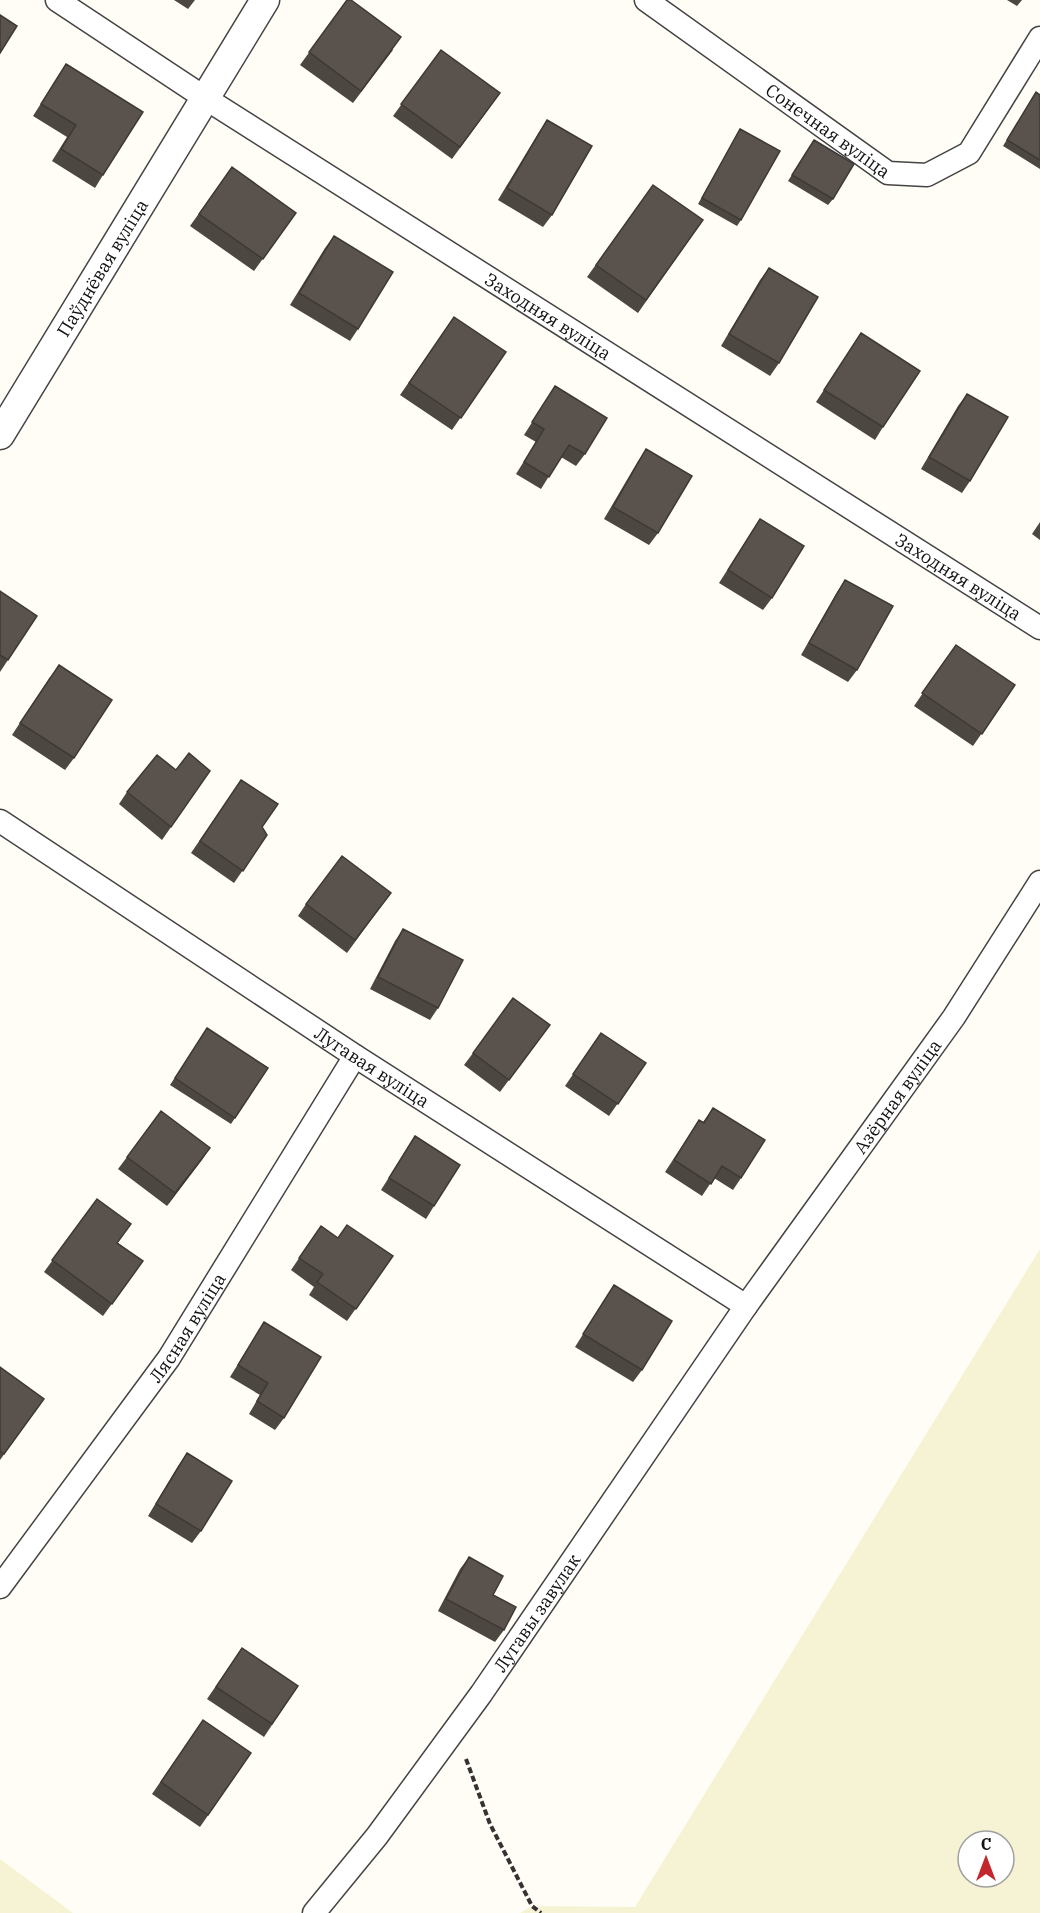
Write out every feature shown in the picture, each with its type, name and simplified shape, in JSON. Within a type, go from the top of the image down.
[{"type":"street","name":"Заходняя вуліца","points":[[57,0],[205,98],[1040,628]]},
{"type":"street","name":"Паўднёвая вуліца","points":[[0,435],[265,0]]},
{"type":"street","name":"Сонечная вуліца","points":[[646,0],[888,173],[927,175],[969,153],[1040,38]]},
{"type":"street","name":"Лугавая вуліца","points":[[0,821],[355,1056],[746,1306]]},
{"type":"street","name":"Азёрная вуліца","points":[[746,1306],[954,1017],[1040,882]]},
{"type":"street","name":"Лясная вуліца","points":[[0,1587],[169,1358],[355,1056]]},
{"type":"street","name":"Лугавы завулак","points":[[314,1913],[377,1836],[455,1730],[746,1306]]},
{"type":"path","points":[[455,1730],[490,1824],[532,1906],[541,1913]]},
{"type":"shaded area","points":[[1040,1249],[1040,1913],[520,1913],[532,1906],[635,1907]]},
{"type":"shaded area","points":[[0,1859],[73,1913],[0,1913]]},
{"type":"building","points":[[347,0],[351,0],[401,37],[361,91],[309,52]]},
{"type":"building","points":[[0,15],[17,26],[0,53]]},
{"type":"building","points":[[441,50],[500,93],[460,147],[401,104]]},
{"type":"building","points":[[66,64],[143,112],[103,175],[61,149],[76,125],[41,104]]},
{"type":"building","points":[[1036,92],[1040,95],[1040,160],[1007,140]]},
{"type":"building","points":[[547,120],[592,146],[552,215],[507,188]]},
{"type":"building","points":[[740,129],[780,151],[741,220],[702,198]]},
{"type":"building","points":[[814,140],[854,164],[833,199],[792,175]]},
{"type":"building","points":[[232,167],[296,213],[263,259],[199,214]]},
{"type":"building","points":[[653,185],[703,220],[646,300],[596,265]]},
{"type":"building","points":[[334,236],[393,272],[358,329],[299,293]]},
{"type":"building","points":[[769,268],[818,297],[779,363],[729,334]]},
{"type":"building","points":[[454,317],[506,352],[461,418],[409,383]]},
{"type":"building","points":[[861,333],[920,371],[883,427],[824,390]]},
{"type":"building","points":[[555,386],[607,418],[585,454],[569,445],[549,477],[524,462],[544,429],[532,422]]},
{"type":"building","points":[[967,394],[1008,417],[970,481],[929,457]]},
{"type":"building","points":[[646,449],[692,476],[658,533],[613,507]]},
{"type":"building","points":[[760,519],[804,546],[772,598],[728,570]]},
{"type":"building","points":[[845,580],[893,606],[857,670],[809,643]]},
{"type":"building","points":[[0,591],[37,616],[8,660],[0,655]]},
{"type":"building","points":[[956,645],[1015,685],[982,734],[922,693]]},
{"type":"building","points":[[59,665],[112,700],[74,758],[20,723]]},
{"type":"building","points":[[189,753],[210,771],[171,827],[127,792],[157,755],[176,770]]},
{"type":"building","points":[[241,780],[278,804],[262,827],[267,835],[243,871],[200,841]]},
{"type":"building","points":[[342,856],[391,893],[355,940],[306,904]]},
{"type":"building","points":[[403,929],[463,960],[438,1008],[378,977]]},
{"type":"building","points":[[513,998],[550,1025],[509,1080],[473,1053]]},
{"type":"building","points":[[207,1028],[268,1068],[235,1118],[175,1078]]},
{"type":"building","points":[[601,1033],[646,1063],[618,1104],[573,1074]]},
{"type":"building","points":[[713,1108],[765,1140],[741,1178],[722,1166],[711,1184],[674,1160],[699,1120],[704,1123]]},
{"type":"building","points":[[161,1111],[210,1148],[175,1193],[127,1157]]},
{"type":"building","points":[[415,1136],[460,1165],[434,1206],[389,1178]]},
{"type":"building","points":[[97,1199],[131,1224],[117,1243],[143,1261],[112,1304],[52,1260]]},
{"type":"building","points":[[347,1225],[393,1256],[356,1309],[317,1282],[323,1274],[299,1258],[321,1226],[338,1238]]},
{"type":"building","points":[[614,1285],[672,1321],[642,1370],[583,1334]]},
{"type":"building","points":[[264,1322],[321,1357],[284,1418],[257,1401],[268,1383],[238,1365]]},
{"type":"building","points":[[0,1367],[44,1399],[4,1454],[0,1451]]},
{"type":"building","points":[[187,1453],[232,1481],[201,1531],[156,1504]]},
{"type":"building","points":[[469,1557],[503,1576],[493,1595],[516,1607],[504,1630],[446,1599]]},
{"type":"building","points":[[242,1648],[298,1686],[272,1724],[216,1687]]},
{"type":"building","points":[[203,1720],[251,1753],[208,1815],[161,1782]]}]
